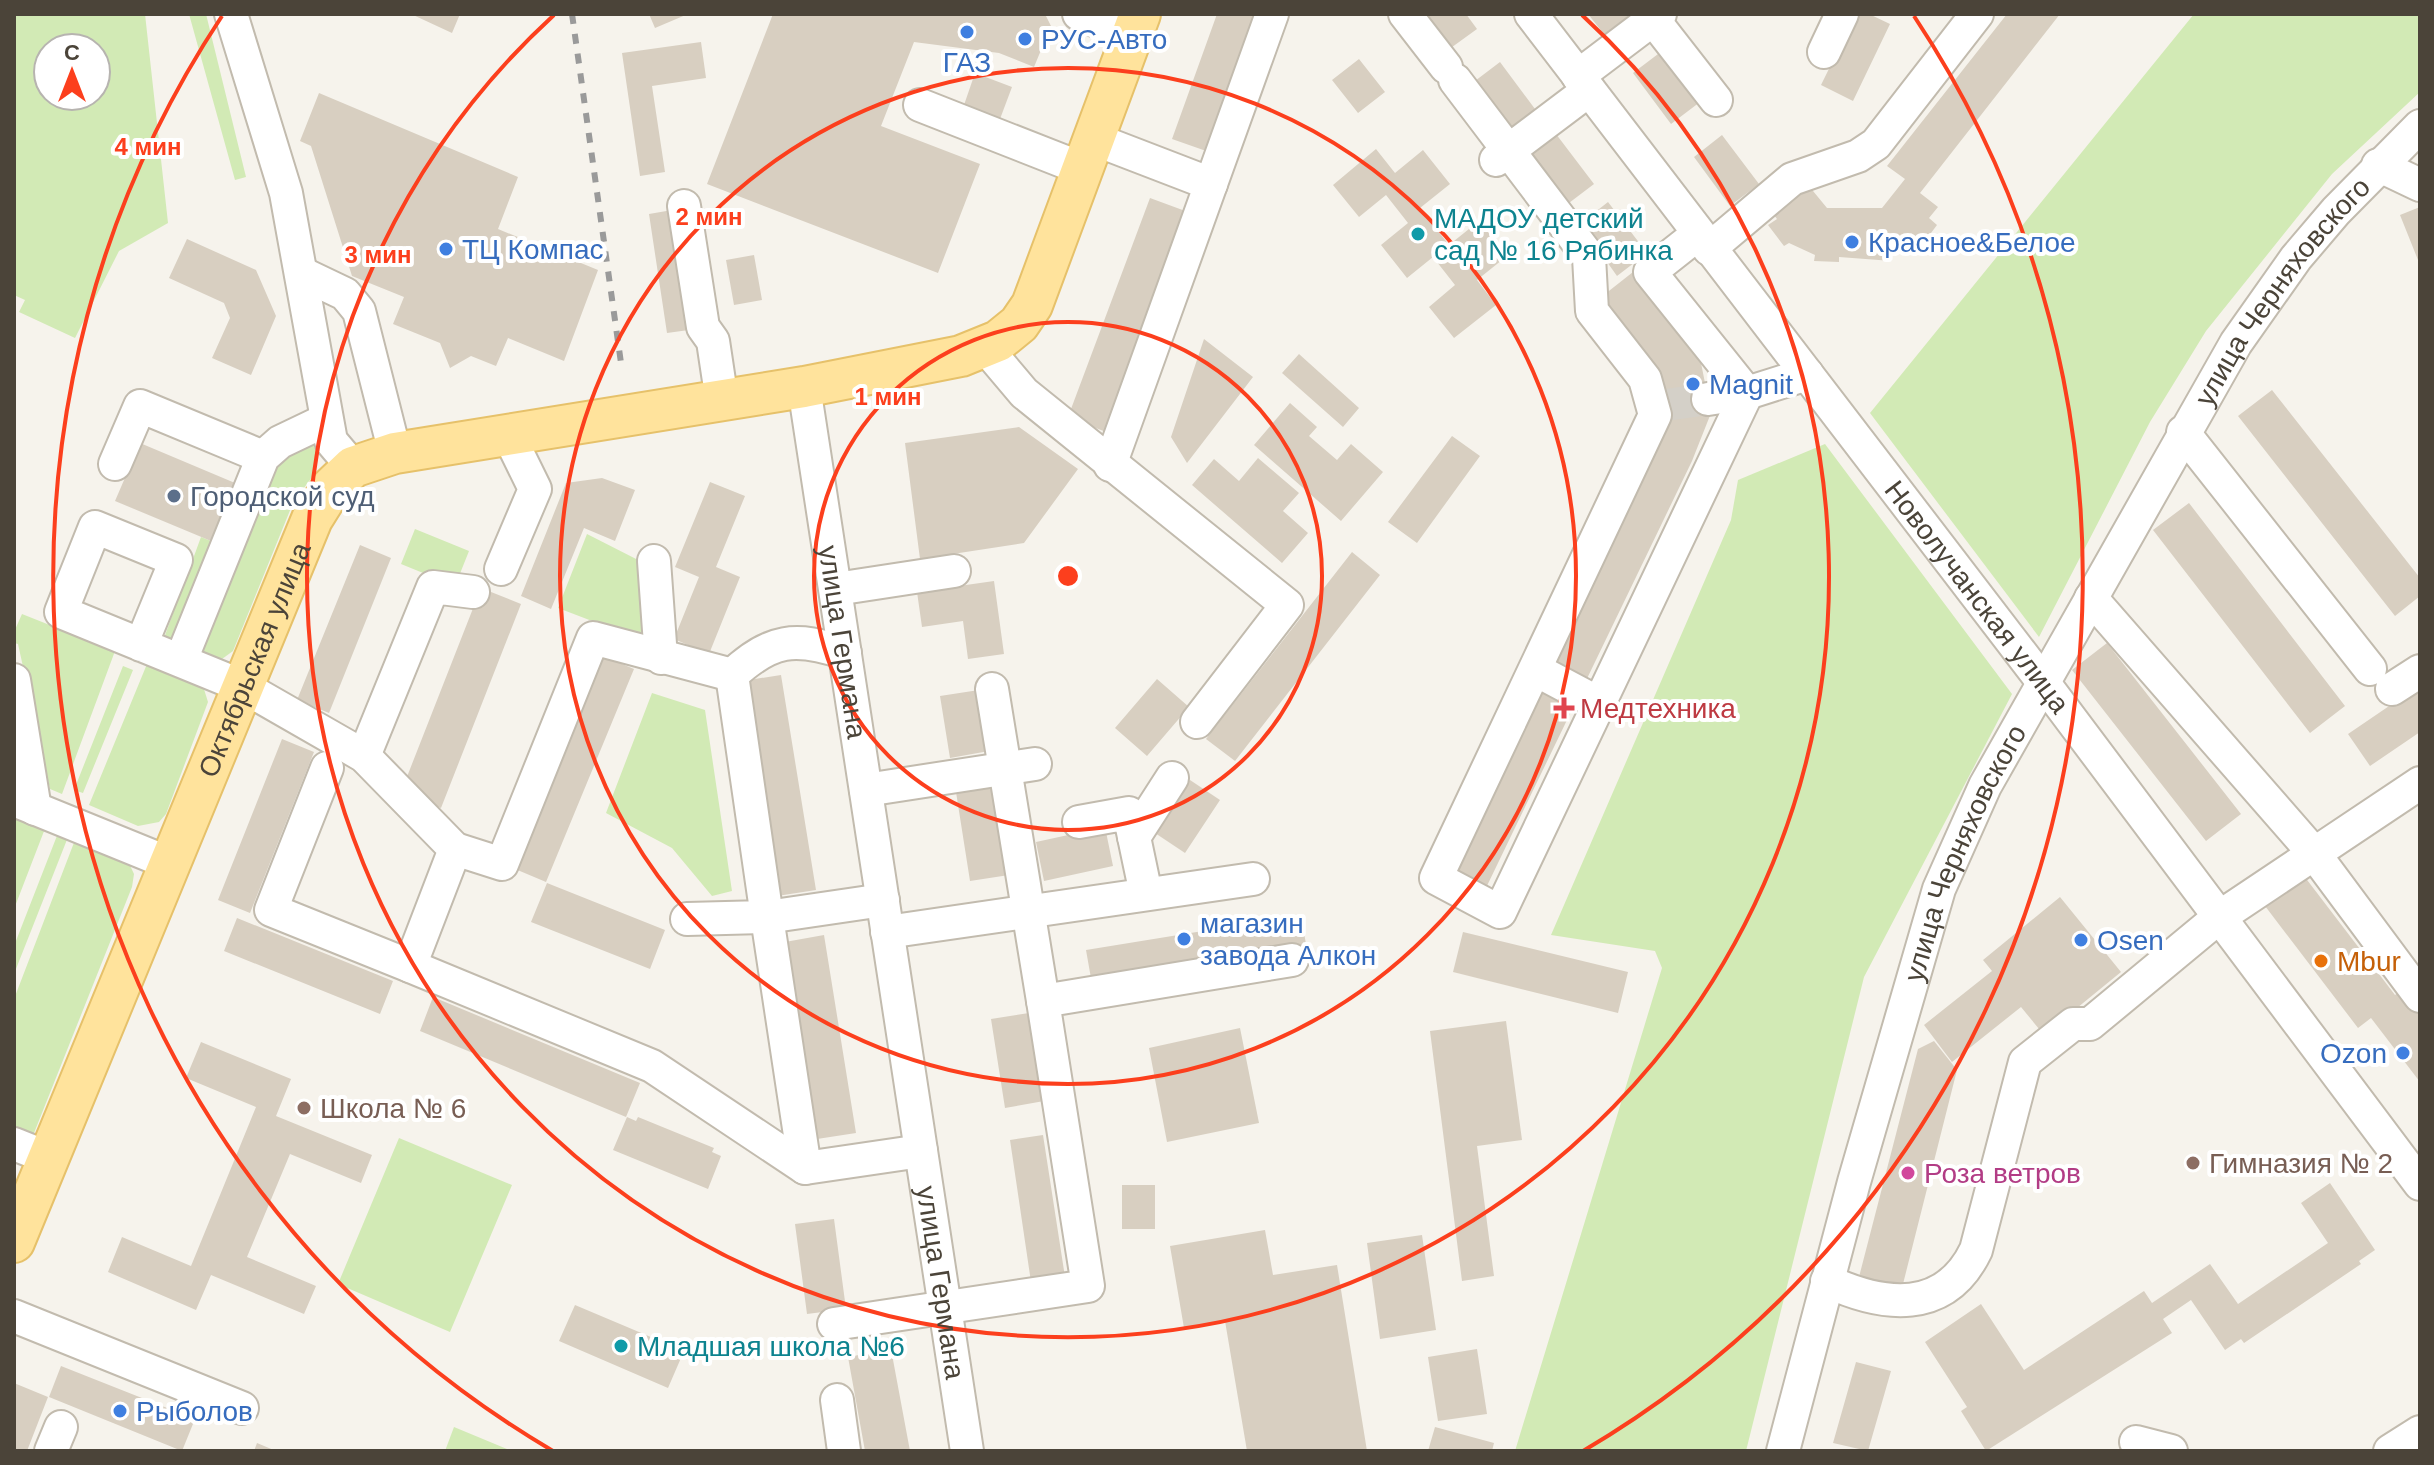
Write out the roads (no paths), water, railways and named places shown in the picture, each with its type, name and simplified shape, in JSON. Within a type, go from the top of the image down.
[{"type":"main road","points":[[804,387],[986,348],[1010,332],[1032,305],[1135,21]]},
{"type":"main road","name":"Октябрьская улица","points":[[14,1242],[31,1151],[169,863],[312,519],[332,487],[353,467],[395,453],[804,387]]},
{"type":"street","points":[[231,14],[286,193],[331,441],[353,467]]},
{"type":"street","points":[[1079,14],[1135,21]]},
{"type":"street","points":[[1110,465],[1272,14]]},
{"type":"street","points":[[1405,14],[1450,74],[1502,156],[1589,257],[1592,311],[1645,379],[1659,406],[1436,878],[1500,912],[1747,393]]},
{"type":"street","name":"Новолучанская улица","points":[[1531,14],[2043,682],[2420,1184]]},
{"type":"street","points":[[1824,52],[1842,14]]},
{"type":"street","points":[[1747,393],[1650,272],[1704,241],[1792,179],[1858,156],[1876,144],[1977,14]]},
{"type":"street","points":[[1502,156],[1654,16],[1716,100]]},
{"type":"street","points":[[920,105],[1089,154],[1211,184]]},
{"type":"street","name":"улица Черняховского","points":[[1783,1451],[1827,1281],[1939,889],[1985,786],[2236,343],[2296,258],[2378,165],[2420,126]]},
{"type":"street","points":[[2378,165],[2420,185]]},
{"type":"street","points":[[684,206],[703,327],[713,341],[722,401]]},
{"type":"street","points":[[301,273],[345,294],[359,311],[395,453]]},
{"type":"street","points":[[986,348],[1024,393],[1287,605],[1197,722]]},
{"type":"street","points":[[1708,399],[1747,393],[1807,374]]},
{"type":"street","name":"улица Германа","points":[[804,387],[967,1451]]},
{"type":"street","points":[[115,464],[140,406],[263,457]]},
{"type":"street","points":[[181,660],[263,457],[280,442],[326,420]]},
{"type":"street","points":[[2183,432],[2381,679],[2420,671]]},
{"type":"street","points":[[501,569],[535,489],[509,436]]},
{"type":"street","points":[[654,561],[661,658]]},
{"type":"street","points":[[836,589],[954,571]]},
{"type":"street","points":[[364,756],[433,587],[473,592]]},
{"type":"street","points":[[2091,598],[2313,852],[2420,996]]},
{"type":"street","points":[[141,645],[242,686],[364,756],[455,849],[502,864],[593,638],[732,675]]},
{"type":"street","points":[[732,675],[756,652],[788,644],[813,642],[845,653]]},
{"type":"street","points":[[1536,670],[1600,704]]},
{"type":"street","points":[[732,675],[805,1168]]},
{"type":"street","points":[[14,680],[24,805],[169,863]]},
{"type":"street","points":[[834,1324],[1088,1286],[1028,911],[1020,767],[992,689]]},
{"type":"street","points":[[866,790],[1020,767]]},
{"type":"street","points":[[327,768],[271,910],[652,1066],[805,1168],[921,1151]]},
{"type":"street","points":[[1134,837],[1172,778]]},
{"type":"street","points":[[1827,1281],[1856,1294],[1883,1301],[1907,1301],[1952,1283],[1967,1269],[1976,1250],[2025,1062],[2073,1024],[2090,1024],[2218,918],[2419,784]]},
{"type":"street","points":[[1079,822],[1129,813],[1146,894]]},
{"type":"street","points":[[410,966],[455,849]]},
{"type":"street","points":[[887,932],[1253,879]]},
{"type":"street","points":[[687,919],[767,917],[883,900]]},
{"type":"street","points":[[1043,1001],[1292,960]]},
{"type":"street","points":[[14,1316],[242,1408]]},
{"type":"street","points":[[837,1400],[844,1451]]},
{"type":"street","points":[[2390,1451],[2420,1432]]},
{"type":"street","points":[[2136,1442],[2171,1451]]},
{"type":"tunnel","points":[[1666,405],[1708,399]]},
{"type":"railway","points":[[572,14],[621,363]]},
{"type":"place","name":"ГАЗ","points":[[967,32]]},
{"type":"place","name":"РУС-Авто","points":[[1025,39]]},
{"type":"place","name":"МАДОУ детский сад № 16 Рябинка","points":[[1418,234]]},
{"type":"place","name":"Красное&Белое","points":[[1852,242]]},
{"type":"place","name":"ТЦ Компас","points":[[446,249]]},
{"type":"place","name":"Magnit","points":[[1693,384]]},
{"type":"place","name":"Городской суд","points":[[174,496]]},
{"type":"place","name":"Медтехника","points":[[1564,708]]},
{"type":"place","name":"магазин завода Алкон","points":[[1184,939]]},
{"type":"place","name":"Osen","points":[[2081,940]]},
{"type":"place","name":"Mbur","points":[[2321,961]]},
{"type":"place","name":"Ozon","points":[[2403,1053]]},
{"type":"place","name":"Школа № 6","points":[[304,1108]]},
{"type":"place","name":"Гимназия № 2","points":[[2193,1163]]},
{"type":"place","name":"Роза ветров","points":[[1908,1173]]},
{"type":"place","name":"Младшая школа №6","points":[[621,1346]]},
{"type":"place","name":"Рыболов","points":[[120,1411]]}]
